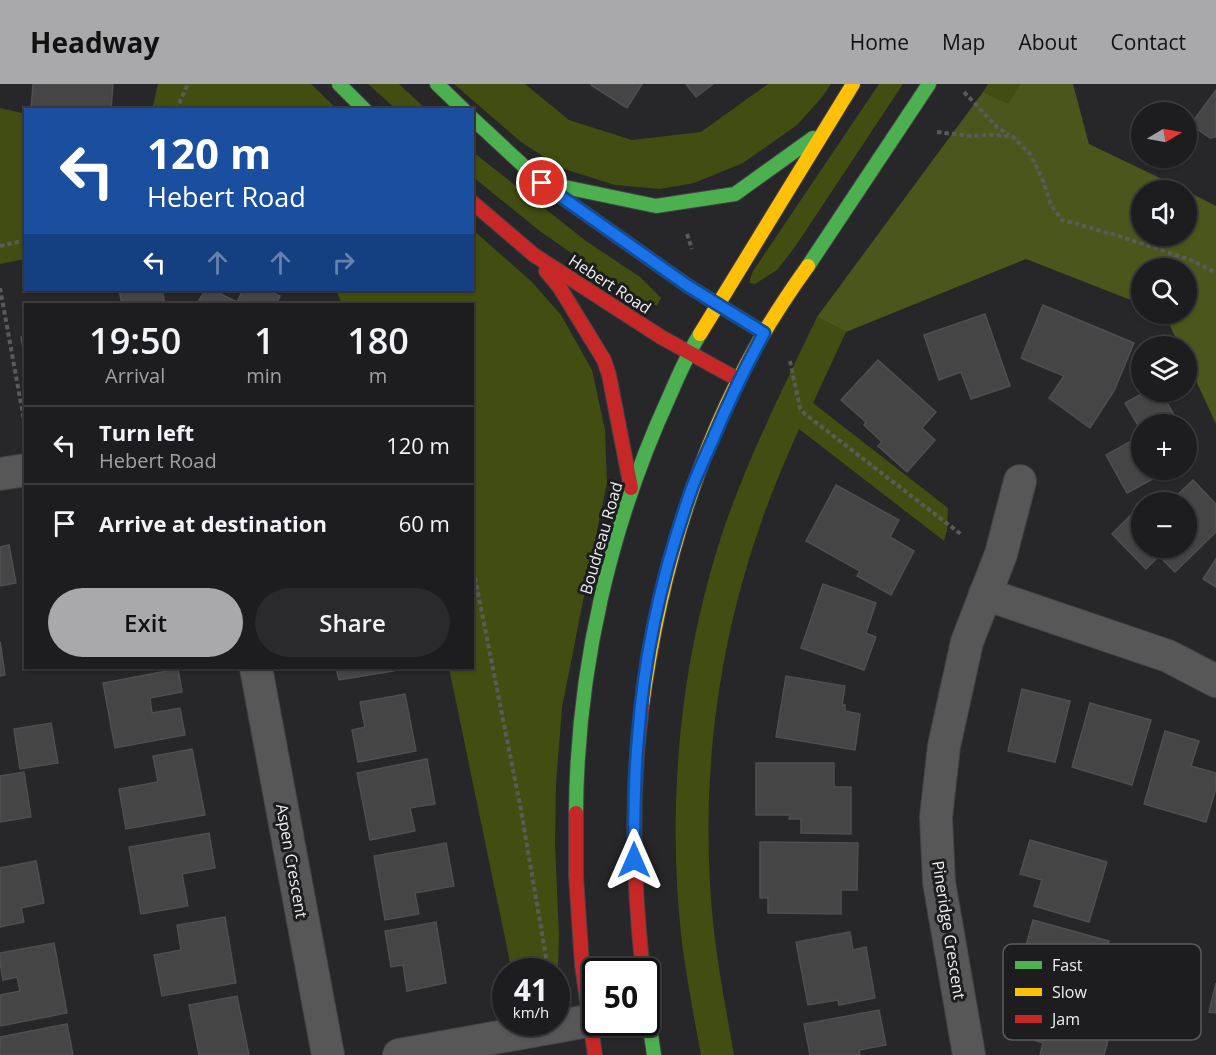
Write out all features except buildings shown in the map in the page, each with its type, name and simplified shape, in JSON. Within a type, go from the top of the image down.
[{"type":"main road","points":[[339,84],[363,108]]},
{"type":"main road","points":[[436,84],[462,108]]},
{"type":"main road","name":"Boudreau Road","points":[[582,970],[574,861],[579,731],[588,660],[601,595],[631,488],[654,429],[689,353],[854,84]]},
{"type":"main road","points":[[641,958],[635,893],[634,801],[638,735],[646,670],[658,605],[693,484],[739,380],[764,333],[929,84]]},
{"type":"main road","points":[[474,120],[542,183],[688,286],[764,333]]},
{"type":"main road","points":[[542,183],[656,206],[735,194],[824,130]]},
{"type":"main road","name":"Hebert Road","points":[[474,204],[534,255],[661,337],[739,380]]},
{"type":"main road","points":[[534,255],[560,288],[604,360],[631,488]]},
{"type":"main road","name":"Boudreau Road","points":[[591,1036],[595,1055]]},
{"type":"main road","points":[[651,1036],[654,1055]]},
{"type":"street","points":[[0,474],[24,470]]},
{"type":"street","name":"Pineridge Crescent","points":[[969,1055],[939,882],[936,817],[946,734],[967,642],[1001,554],[1020,481]]},
{"type":"street","points":[[985,594],[1168,656],[1216,681]]},
{"type":"street","name":"Aspen Crescent","points":[[256,669],[328,1055]]},
{"type":"street","points":[[399,1055],[582,1022]]},
{"type":"path","points":[[177,108],[188,84]]},
{"type":"path","points":[[964,92],[997,127],[1013,137],[1030,154],[1052,205],[1062,220],[1191,260],[1216,273]]},
{"type":"path","points":[[937,132],[970,136],[1013,137]]},
{"type":"path","points":[[685,225],[691,248],[696,256]]},
{"type":"path","points":[[0,246],[24,240]]},
{"type":"path","points":[[0,288],[24,419]]},
{"type":"path","points":[[790,361],[797,398],[805,414],[962,535]]},
{"type":"path","points":[[474,572],[521,810],[546,958]]},
{"type":"green space","points":[[158,84],[311,84],[336,108],[152,108]]},
{"type":"green space","points":[[368,84],[399,84],[425,108],[395,108]]},
{"type":"green space","points":[[454,84],[525,84],[569,120],[632,140],[701,132],[768,84],[831,84],[797,125],[743,163],[694,183],[660,189],[615,185],[561,168],[521,142]]},
{"type":"green space","points":[[879,84],[903,84],[795,247],[777,270],[755,284],[750,283],[753,271]]},
{"type":"green space","points":[[988,84],[1020,84],[1008,105],[983,92]]},
{"type":"green space","points":[[1020,84],[1073,84],[1089,144],[1131,164],[1131,168],[1139,168],[1164,180],[1131,180],[1131,246],[1197,246],[1197,196],[1216,206],[1216,424],[1197,383],[1197,336],[1175,336],[1169,324],[1197,324],[1197,258],[1131,258],[1131,300],[1026,259],[846,332],[817,317],[983,92],[1008,104]]},
{"type":"green space","points":[[0,108],[24,114],[24,259],[0,264]]},
{"type":"green space","points":[[474,153],[586,241],[640,277],[661,298],[657,306],[629,293],[541,232],[474,178]]},
{"type":"green space","points":[[474,231],[532,282],[561,315],[592,370],[605,430],[607,483],[562,708],[556,784],[555,843],[558,958],[509,958],[449,669],[474,669],[474,303],[342,303],[336,291],[474,291]]},
{"type":"green space","points":[[817,317],[846,332],[813,403],[948,508],[947,530],[944,541],[799,429],[769,501],[746,569],[734,613],[717,702],[709,793],[708,839],[711,906],[734,1055],[701,1055],[684,957],[677,891],[677,785],[687,679],[697,627],[725,525],[756,446]]},
{"type":"traffic: fast","points":[[339,84],[363,108]]},
{"type":"traffic: fast","points":[[437,84],[462,108]]},
{"type":"traffic: fast","points":[[808,266],[929,84]]},
{"type":"traffic: fast","points":[[474,120],[542,183],[688,286],[764,333]]},
{"type":"traffic: fast","points":[[555,185],[656,206],[735,194],[813,138]]},
{"type":"traffic: fast","points":[[576,813],[578,759],[590,652],[614,546],[649,444],[680,371],[700,334]]},
{"type":"traffic: fast","points":[[651,1036],[654,1055]]},
{"type":"traffic: slow","points":[[700,334],[853,84]]},
{"type":"traffic: slow","points":[[642,706],[658,612],[683,519],[698,474],[716,429],[758,343],[808,266]]},
{"type":"traffic: jam","points":[[474,204],[534,255],[661,337],[739,380]]},
{"type":"traffic: jam","points":[[546,271],[560,288],[604,360],[631,488]]},
{"type":"traffic: jam","points":[[642,706],[634,806],[635,872],[642,958]]},
{"type":"traffic: jam","points":[[576,813],[576,876],[582,965],[595,1055]]},
{"type":"route","points":[[542,183],[688,286],[764,333],[739,380],[693,484],[658,605],[646,670],[638,735],[634,860]]}]
